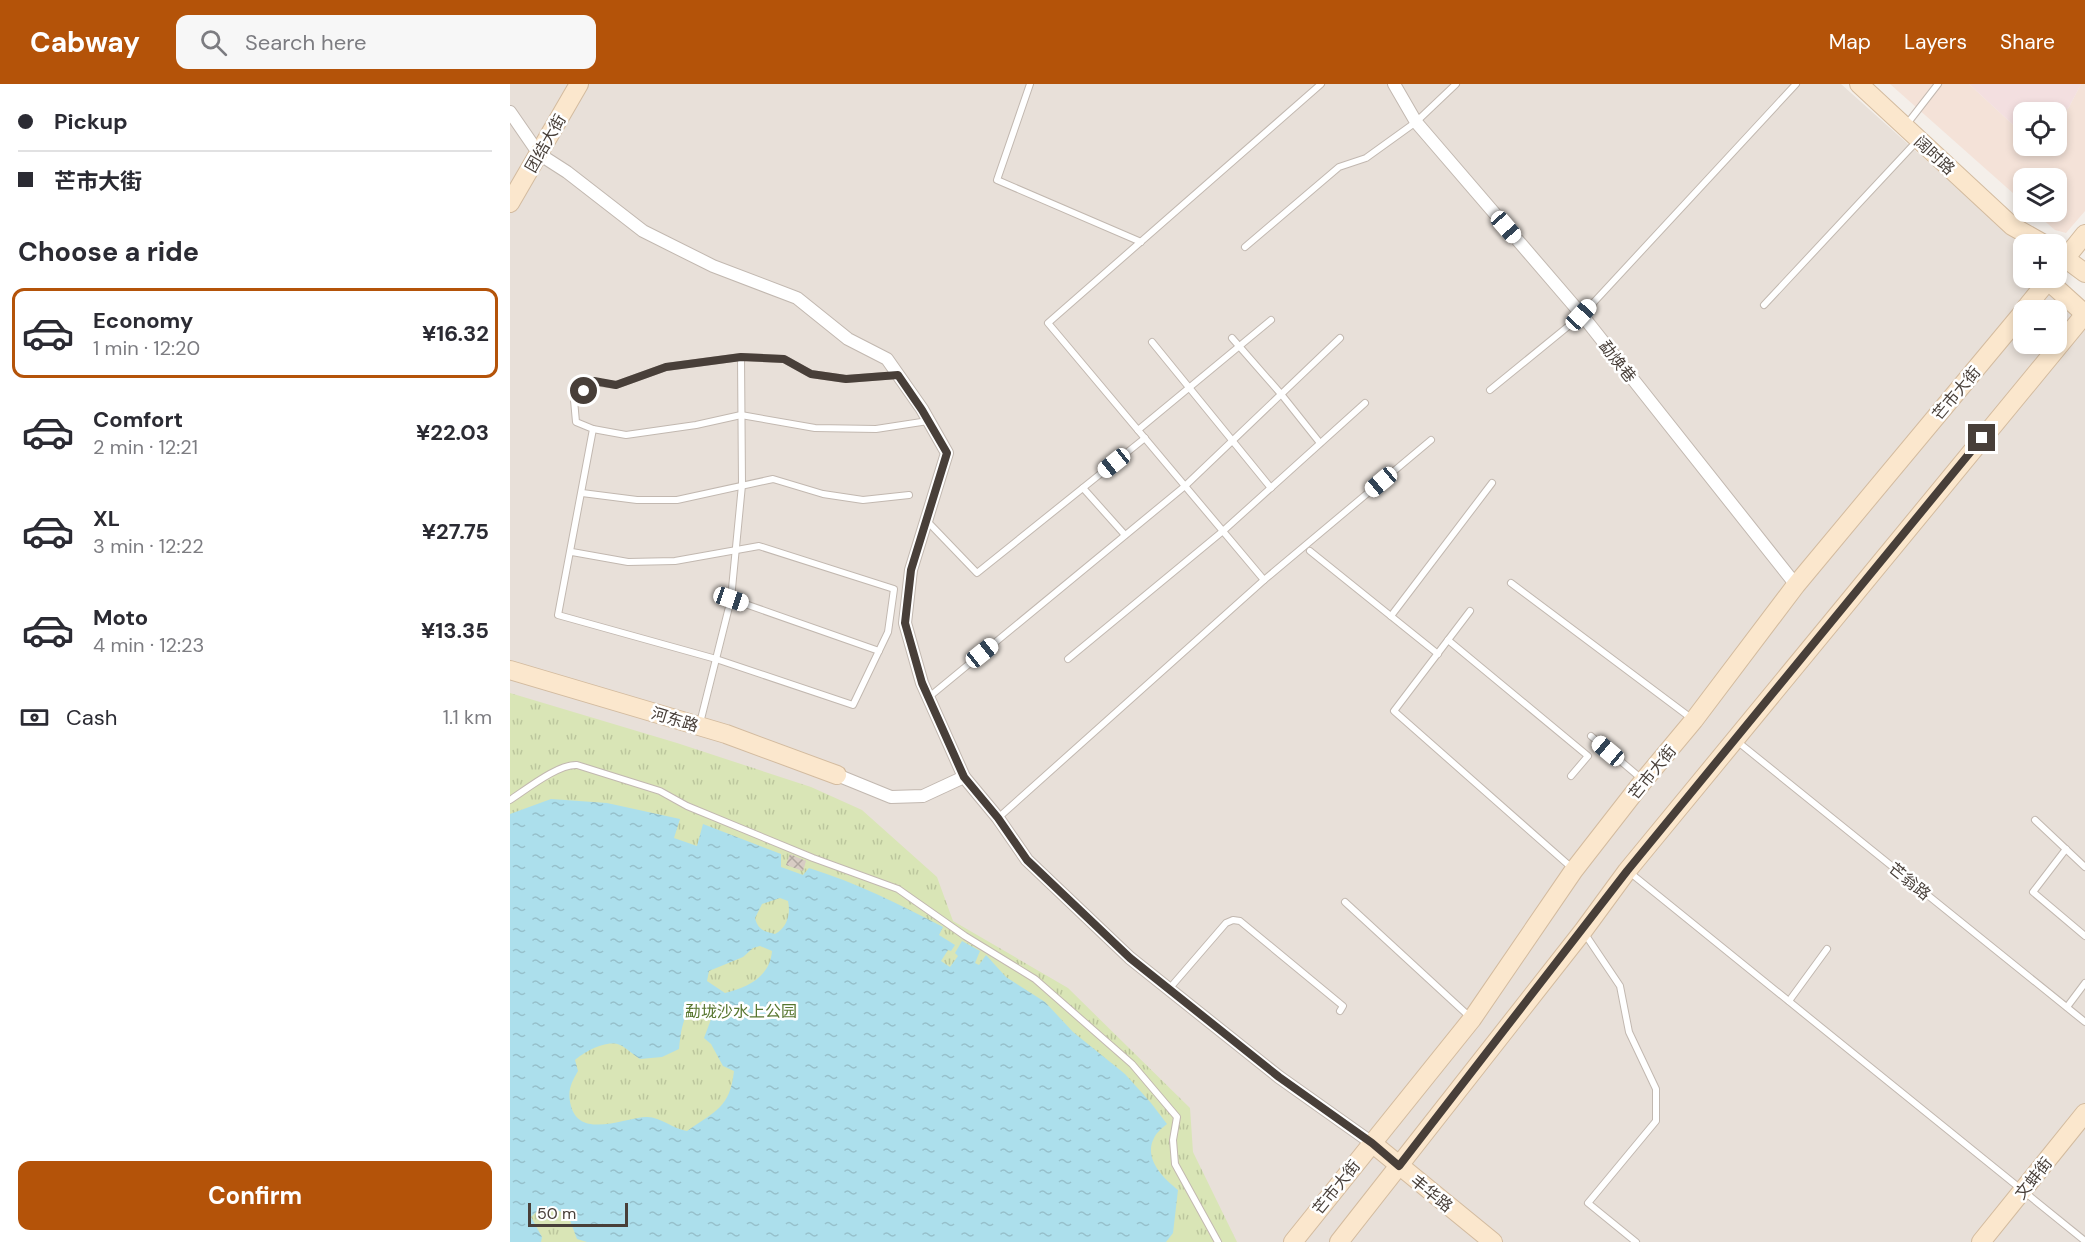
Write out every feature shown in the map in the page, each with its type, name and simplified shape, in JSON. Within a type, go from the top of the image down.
[{"type":"main road","name":"团结大街","points":[[510,202],[579,84]]},
{"type":"main road","name":"阔时路","points":[[1859,84],[2012,226]]},
{"type":"main road","points":[[2012,226],[2017,234]]},
{"type":"main road","points":[[2012,226],[2026,234]]},
{"type":"main road","name":"芒市大街","points":[[2067,254],[2085,234]]},
{"type":"main road","points":[[2067,271],[2085,273]]},
{"type":"main road","points":[[1339,1242],[1627,871],[2085,314],[2067,288]]},
{"type":"main road","name":"芒市大街","points":[[1293,1242],[1472,1019],[1574,870],[1694,720],[1796,585],[2013,324]]},
{"type":"main road","name":"河东路","points":[[510,670],[699,726],[837,775]]},
{"type":"main road","name":"文蚌街","points":[[1981,1242],[2085,1113]]},
{"type":"main road","name":"丰华路","points":[[1372,1143],[1493,1242]]},
{"type":"street","name":"勐焕巷","points":[[1394,84],[1416,122],[1581,315],[1796,585]]},
{"type":"street","points":[[510,112],[538,154],[567,172],[643,231],[713,266],[797,298],[849,339],[887,360],[929,421],[947,453],[911,570],[905,623],[922,683],[964,777],[998,818],[1027,860],[1130,958],[1279,1077],[1372,1143]]},
{"type":"street","points":[[837,775],[891,797],[923,796],[964,777]]},
{"type":"lane","points":[[1030,84],[997,180],[1141,242]]},
{"type":"lane","points":[[1264,580],[1048,322],[1321,84]]},
{"type":"lane","points":[[1245,247],[1339,166],[1366,158],[1416,122],[1456,84]]},
{"type":"lane","points":[[1490,390],[1581,315],[1796,84]]},
{"type":"lane","points":[[1905,127],[1938,84]]},
{"type":"lane","points":[[1764,305],[1919,140]]},
{"type":"lane","points":[[1138,430],[1271,320]]},
{"type":"lane","points":[[1232,338],[1320,443]]},
{"type":"lane","points":[[928,698],[1185,486],[1340,338]]},
{"type":"lane","points":[[1152,342],[1271,488]]},
{"type":"lane","points":[[898,375],[846,379],[811,374],[784,359],[741,357],[666,367],[616,385],[594,381],[574,400],[576,422],[593,429],[626,435],[696,425],[741,415],[815,428],[876,429],[929,421]]},
{"type":"lane","points":[[699,726],[731,599],[742,484],[741,357]]},
{"type":"lane","points":[[1068,659],[1223,531],[1365,403]]},
{"type":"lane","points":[[572,552],[628,562],[675,561],[759,546],[894,589],[888,632],[853,705],[716,659],[558,615],[572,552],[593,429]]},
{"type":"lane","points":[[927,521],[977,573],[1145,438]]},
{"type":"lane","points":[[998,818],[1264,580],[1431,440]]},
{"type":"lane","points":[[582,493],[637,500],[677,500],[773,478],[824,494],[863,500],[909,495]]},
{"type":"lane","points":[[1391,616],[1492,483]]},
{"type":"lane","points":[[1083,488],[1125,535]]},
{"type":"lane","points":[[1310,551],[1438,654]]},
{"type":"lane","points":[[1512,583],[1694,720]]},
{"type":"lane","points":[[731,599],[879,651]]},
{"type":"lane","points":[[1470,611],[1394,711],[1574,870]]},
{"type":"lane","points":[[1448,640],[1588,756],[1571,776]]},
{"type":"lane","points":[[1591,736],[1644,780]]},
{"type":"lane","name":"芒翁路","points":[[1734,740],[2085,1022]]},
{"type":"lane","points":[[510,800],[560,769],[569,765],[577,765],[660,791],[687,806],[823,862],[898,889],[964,936],[1035,979],[1132,1064],[1177,1118],[1173,1140],[1175,1164],[1218,1242]]},
{"type":"lane","points":[[2035,820],[2085,867]]},
{"type":"lane","points":[[2066,849],[2033,892],[2085,936]]},
{"type":"lane","points":[[1627,871],[2085,1241]]},
{"type":"lane","points":[[1345,902],[1472,1019]]},
{"type":"lane","points":[[1169,989],[1226,923],[1233,920],[1240,921],[1343,1006],[1340,1011]]},
{"type":"lane","points":[[1583,930],[1620,986],[1629,1032],[1656,1089],[1656,1121],[1588,1203],[1636,1242]]},
{"type":"lane","points":[[1789,1001],[1827,949]]},
{"type":"lane","points":[[2067,1007],[2085,983]]},
{"type":"shaded area","points":[[510,84],[1841,84],[2013,238],[2013,288],[2067,287],[2085,303],[2085,1242],[510,1242]]},
{"type":"shaded area","points":[[1890,84],[1969,84],[2013,125],[2013,156],[2067,156],[2067,110],[2081,84],[2085,84],[2085,211],[2066,233],[2055,230],[2046,222],[2067,222],[2067,168],[2013,168],[2013,193]]},
{"type":"shaded area","points":[[1969,84],[2081,84],[2067,110],[2067,102],[2013,102],[2013,125]]},
{"type":"green space","name":"勐垅沙水上公园","points":[[510,693],[677,743],[811,787],[862,810],[937,877],[953,921],[1068,988],[1190,1108],[1193,1152],[1237,1242],[510,1242]]},
{"type":"water","name":"勐垅沙水上公园","points":[[551,799],[607,803],[680,819],[674,838],[697,846],[703,824],[781,854],[781,867],[803,875],[809,868],[844,880],[878,894],[943,927],[939,935],[955,945],[951,951],[948,950],[941,961],[950,967],[958,956],[955,953],[962,941],[980,951],[975,963],[979,965],[986,955],[1006,977],[1045,1002],[1073,1032],[1125,1074],[1167,1124],[1155,1136],[1151,1153],[1161,1174],[1178,1190],[1173,1233],[1166,1242],[587,1242],[577,1239],[568,1215],[549,1208],[540,1210],[531,1217],[542,1237],[541,1242],[510,1242],[510,814]],"holes":[[[780,898],[788,901],[789,911],[783,928],[775,934],[762,929],[755,918],[762,904]],[[760,946],[772,951],[767,968],[756,980],[725,993],[707,981],[709,971],[743,957],[753,948]],[[704,1001],[713,1007],[713,1014],[704,1038],[711,1044],[723,1066],[734,1071],[729,1093],[720,1107],[687,1131],[647,1117],[593,1124],[584,1122],[576,1116],[569,1096],[578,1071],[575,1060],[590,1050],[609,1044],[620,1045],[640,1059],[662,1057],[679,1049],[684,1020],[687,1013],[697,1003]]]},
{"type":"building","points":[[790,854],[806,861],[803,871],[786,865]]},
{"type":"route","points":[[584,391],[594,381],[616,385],[666,367],[741,357],[784,359],[811,374],[846,379],[898,375],[947,453],[911,570],[905,623],[922,683],[964,777],[998,818],[1027,860],[1130,958],[1279,1077],[1372,1143],[1399,1166],[1627,871],[1982,438]]}]
